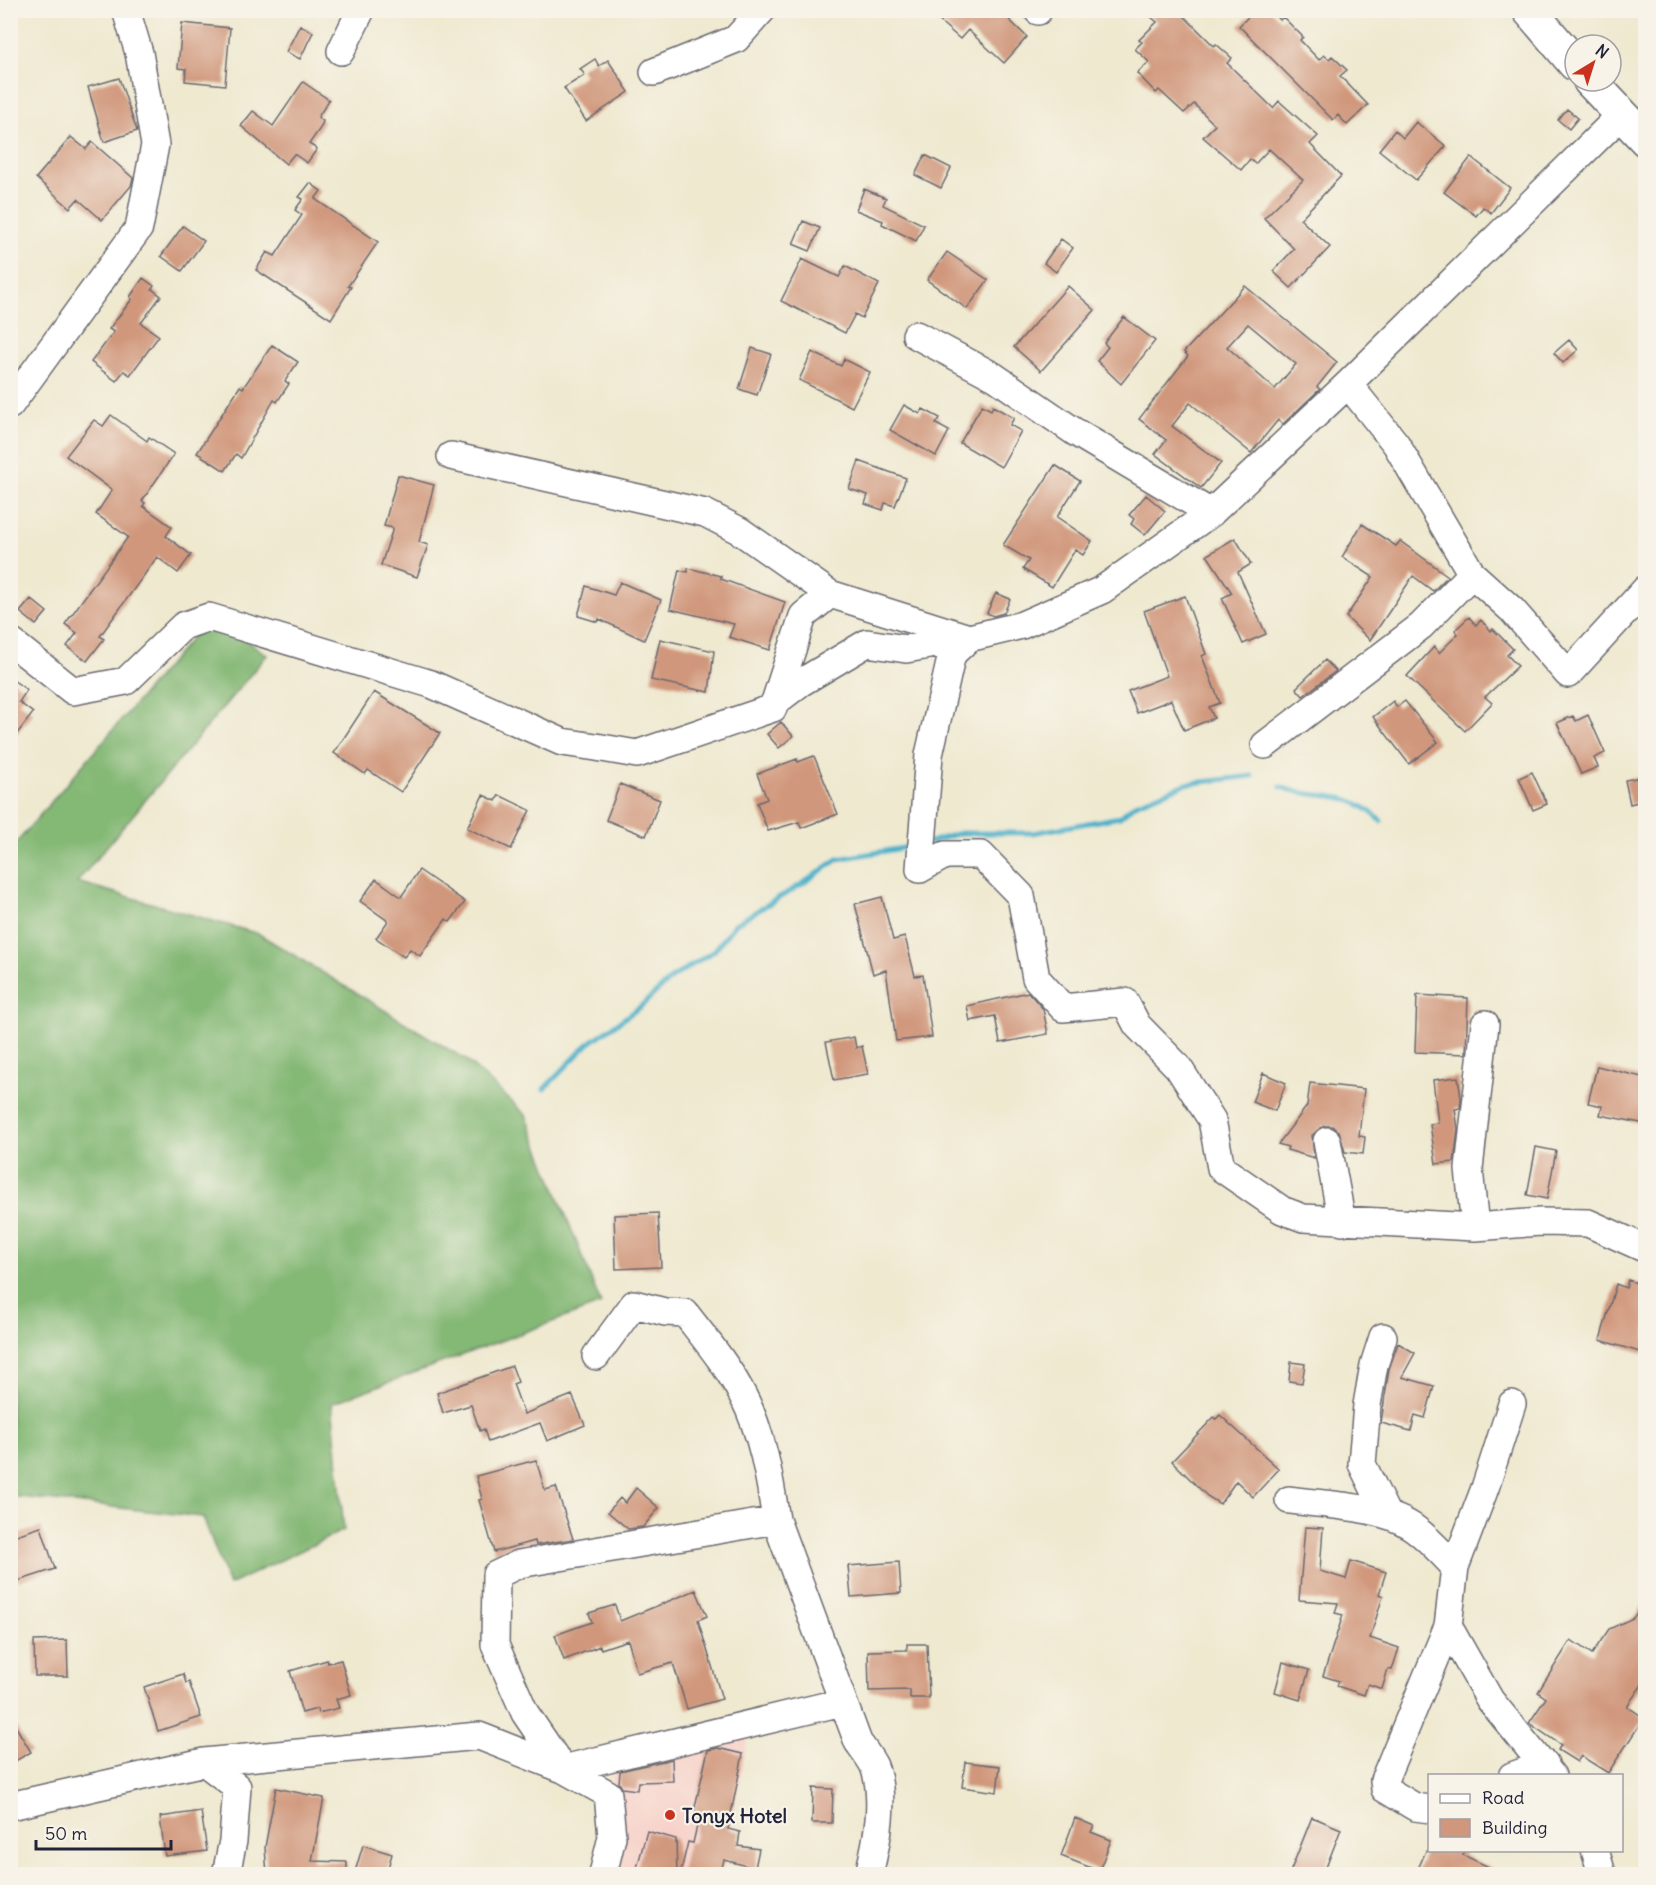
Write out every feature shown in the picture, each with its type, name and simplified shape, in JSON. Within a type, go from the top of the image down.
[{"type":"main road","points":[[1529,10],[1563,50]]},
{"type":"main road","points":[[1600,93],[1620,116],[1646,140]]},
{"type":"street","points":[[10,405],[139,228],[155,145],[139,53],[126,10]]},
{"type":"street","points":[[341,51],[361,10]]},
{"type":"street","points":[[654,72],[736,39],[762,10]]},
{"type":"street","points":[[774,703],[801,683],[867,643],[906,649],[969,638],[1023,625],[1102,590],[1210,513],[1348,384],[1620,116]]},
{"type":"street","points":[[916,335],[995,377],[1075,432],[1210,513]]},
{"type":"street","points":[[1348,384],[1396,444],[1472,574],[1512,610],[1568,674],[1646,589]]},
{"type":"street","points":[[451,456],[705,513],[740,531],[830,594],[969,638]]},
{"type":"street","points":[[1265,745],[1421,626],[1472,574]]},
{"type":"street","points":[[10,641],[73,691],[126,681],[183,626],[209,617],[431,684],[562,742],[637,753],[773,708],[803,616],[830,594]]},
{"type":"street","points":[[969,638],[952,654],[929,755],[920,869],[945,855],[981,855],[1021,896],[1036,978],[1063,1008],[1125,1002],[1137,1025],[1178,1067],[1212,1120],[1221,1168],[1282,1210],[1303,1218],[1342,1222],[1475,1227],[1541,1222],[1588,1223],[1646,1249]]},
{"type":"street","points":[[1475,1227],[1469,1169],[1485,1024]]},
{"type":"street","points":[[1327,1141],[1342,1222]]},
{"type":"street","points":[[596,1356],[634,1304],[665,1312],[685,1313],[714,1351],[744,1397],[769,1470],[776,1520],[842,1702],[858,1742],[874,1766],[879,1797],[876,1847],[869,1875]]},
{"type":"street","points":[[1383,1337],[1369,1395],[1362,1464],[1387,1515]]},
{"type":"street","points":[[1428,1809],[1415,1807],[1385,1789],[1384,1780],[1448,1626],[1455,1567],[1482,1498],[1512,1404]]},
{"type":"street","points":[[1289,1500],[1387,1515],[1410,1526],[1455,1567]]},
{"type":"street","points":[[563,1769],[525,1713],[495,1645],[496,1575],[519,1564],[776,1520]]},
{"type":"street","points":[[1448,1626],[1490,1700],[1549,1770]]},
{"type":"street","points":[[563,1769],[842,1702]]},
{"type":"street","points":[[10,1806],[204,1762],[479,1736],[563,1769],[608,1794],[612,1837],[603,1875]]},
{"type":"street","points":[[204,1762],[237,1787],[233,1841],[226,1875]]},
{"type":"street","points":[[1524,1774],[1549,1770]]},
{"type":"street","points":[[1595,1852],[1602,1875]]},
{"type":"shaded area","name":"Tonyx Hotel","points":[[748,1737],[722,1874],[599,1874],[616,1756]]},
{"type":"green space","points":[[211,615],[267,655],[77,882],[259,934],[465,1059],[526,1115],[601,1304],[332,1403],[344,1530],[229,1585],[203,1517],[11,1496],[11,849]]},
{"type":"building","points":[[943,10],[999,10],[1027,37],[1004,63],[968,30],[960,39],[936,18]]},
{"type":"building","points":[[1143,10],[1178,10],[1214,46],[1216,44],[1232,58],[1227,63],[1273,108],[1279,101],[1318,136],[1310,144],[1341,176],[1300,219],[1330,247],[1291,288],[1273,271],[1294,249],[1264,218],[1303,180],[1269,149],[1255,164],[1250,159],[1241,170],[1203,137],[1215,125],[1194,104],[1184,113],[1159,90],[1156,93],[1137,73],[1149,62],[1135,49],[1142,42],[1139,40],[1157,22]]},
{"type":"building","points":[[1255,10],[1271,10],[1280,20],[1283,17],[1303,37],[1300,40],[1319,60],[1324,55],[1329,59],[1332,56],[1347,70],[1340,76],[1368,105],[1347,125],[1338,115],[1333,120],[1239,26]]},
{"type":"building","points":[[182,23],[230,28],[225,85],[185,81],[186,69],[178,68]]},
{"type":"building","points":[[300,25],[313,32],[300,59],[286,52]]},
{"type":"building","points":[[595,59],[599,66],[608,60],[629,92],[586,121],[564,88],[585,75],[580,69]]},
{"type":"building","points":[[119,78],[137,131],[104,142],[88,87]]},
{"type":"building","points":[[303,82],[329,100],[318,117],[323,121],[321,127],[309,144],[317,149],[307,163],[294,154],[286,164],[241,126],[253,111],[273,126]]},
{"type":"building","points":[[1567,109],[1578,118],[1569,129],[1558,120]]},
{"type":"building","points":[[1416,122],[1446,146],[1416,180],[1379,150],[1395,130],[1403,138]]},
{"type":"building","points":[[71,137],[86,149],[92,142],[133,178],[131,186],[102,220],[78,199],[70,208],[36,178]]},
{"type":"building","points":[[925,155],[951,168],[941,188],[915,175]]},
{"type":"building","points":[[1471,157],[1510,188],[1491,213],[1483,207],[1476,216],[1444,192]]},
{"type":"building","points":[[310,183],[321,191],[315,199],[378,242],[348,286],[351,287],[331,319],[256,270],[267,252],[275,256],[302,215],[295,210],[303,199],[299,197]]},
{"type":"building","points":[[864,189],[886,198],[883,205],[924,225],[916,241],[882,224],[883,221],[856,210]]},
{"type":"building","points":[[803,221],[820,228],[810,251],[793,244]]},
{"type":"building","points":[[183,226],[204,241],[182,271],[161,256]]},
{"type":"building","points":[[1061,239],[1073,248],[1056,272],[1044,263]]},
{"type":"building","points":[[947,252],[988,280],[967,309],[927,280]]},
{"type":"building","points":[[802,259],[839,277],[845,266],[879,284],[862,318],[855,314],[845,333],[781,301]]},
{"type":"building","points":[[143,278],[154,286],[152,289],[161,296],[141,323],[159,336],[130,375],[124,371],[116,381],[91,362],[114,332],[109,329],[132,299],[130,297]]},
{"type":"building","points":[[1068,286],[1095,310],[1041,371],[1014,347]]},
{"type":"building","points":[[1245,286],[1337,362],[1317,387],[1320,389],[1283,424],[1278,420],[1251,453],[1190,403],[1172,426],[1221,463],[1201,488],[1155,454],[1166,440],[1139,419],[1188,356],[1184,352]],"holes":[[[1248,324],[1296,364],[1275,389],[1227,347]]]},
{"type":"building","points":[[1124,317],[1155,341],[1121,384],[1097,361],[1108,347],[1104,343]]},
{"type":"building","points":[[1569,340],[1578,350],[1563,363],[1554,353]]},
{"type":"building","points":[[272,345],[298,362],[285,381],[289,384],[277,402],[274,400],[241,458],[236,454],[225,471],[197,453],[240,386],[243,388]]},
{"type":"building","points":[[752,348],[771,354],[757,395],[739,389]]},
{"type":"building","points":[[812,352],[841,366],[844,359],[870,372],[852,407],[799,380]]},
{"type":"building","points":[[904,405],[920,414],[923,409],[940,418],[936,424],[949,431],[936,456],[890,430]]},
{"type":"building","points":[[982,405],[991,410],[993,406],[1014,418],[1010,425],[1021,431],[1001,467],[960,443]]},
{"type":"building","points":[[111,415],[147,441],[149,437],[174,454],[142,501],[145,503],[143,506],[172,527],[166,536],[191,555],[178,573],[157,557],[100,636],[104,639],[87,661],[67,646],[77,633],[65,624],[128,537],[96,514],[112,490],[66,456],[94,420],[103,426]]},
{"type":"building","points":[[859,461],[906,478],[895,506],[885,503],[883,510],[865,504],[868,495],[849,489]]},
{"type":"building","points":[[1055,465],[1080,481],[1057,517],[1092,541],[1083,555],[1075,550],[1052,587],[1023,569],[1029,560],[1003,545]]},
{"type":"building","points":[[398,475],[434,485],[419,542],[428,545],[417,577],[381,565],[393,528],[384,526]]},
{"type":"building","points":[[1146,495],[1165,511],[1145,535],[1131,524],[1134,519],[1129,515]]},
{"type":"building","points":[[1362,524],[1396,546],[1400,541],[1448,576],[1433,591],[1413,576],[1370,640],[1346,617],[1373,577],[1342,557]]},
{"type":"building","points":[[1235,538],[1251,564],[1238,572],[1266,634],[1243,644],[1222,598],[1232,593],[1207,555]]},
{"type":"building","points":[[688,568],[721,576],[721,579],[785,602],[770,650],[729,637],[734,624],[670,609],[679,570],[688,572]]},
{"type":"building","points":[[620,582],[661,600],[644,640],[599,619],[598,622],[578,616],[586,586],[614,595]]},
{"type":"building","points":[[996,593],[1010,599],[1004,613],[993,616],[987,613]]},
{"type":"building","points":[[1185,596],[1206,654],[1202,656],[1220,703],[1209,707],[1214,718],[1184,730],[1171,700],[1137,713],[1128,691],[1167,676],[1144,611]]},
{"type":"building","points":[[31,599],[47,612],[36,625],[20,612]]},
{"type":"building","points":[[1469,617],[1476,625],[1481,620],[1513,649],[1507,655],[1518,666],[1485,697],[1492,703],[1465,731],[1407,676],[1434,647],[1439,653],[1458,634],[1455,630]]},
{"type":"building","points":[[660,639],[714,651],[709,692],[651,680]]},
{"type":"building","points":[[1325,660],[1336,671],[1303,696],[1296,688]]},
{"type":"building","points":[[10,678],[27,690],[19,702],[33,713],[10,743]]},
{"type":"building","points":[[374,692],[440,733],[401,792],[368,770],[365,774],[334,753]]},
{"type":"building","points":[[1393,701],[1397,707],[1405,701],[1438,742],[1409,764],[1373,717]]},
{"type":"building","points":[[1588,715],[1605,753],[1594,758],[1598,767],[1581,774],[1557,723],[1573,716],[1576,721]]},
{"type":"building","points":[[781,722],[793,736],[779,748],[767,734]]},
{"type":"building","points":[[814,756],[838,814],[801,828],[799,822],[768,831],[757,803],[767,799],[757,774],[797,759],[798,762]]},
{"type":"building","points":[[1532,772],[1547,804],[1533,810],[1519,778]]},
{"type":"building","points":[[1646,776],[1646,800],[1630,804],[1625,780]]},
{"type":"building","points":[[620,784],[660,800],[646,836],[606,820]]},
{"type":"building","points":[[483,795],[496,801],[499,795],[530,810],[511,849],[467,828]]},
{"type":"building","points":[[419,870],[465,902],[450,922],[446,919],[420,956],[410,949],[404,957],[376,938],[388,921],[360,901],[376,879],[401,897]]},
{"type":"building","points":[[882,897],[893,940],[905,937],[915,976],[923,975],[932,1037],[896,1041],[886,970],[873,974],[855,904]]},
{"type":"building","points":[[1028,992],[1043,1009],[1048,1034],[1000,1043],[995,1016],[970,1021],[967,1006]]},
{"type":"building","points":[[1417,995],[1468,998],[1466,1054],[1415,1052]]},
{"type":"building","points":[[854,1037],[856,1048],[862,1046],[868,1074],[834,1080],[826,1042]]},
{"type":"building","points":[[1597,1066],[1646,1078],[1646,1124],[1600,1115],[1602,1106],[1588,1103]]},
{"type":"building","points":[[1263,1073],[1286,1083],[1275,1111],[1252,1102]]},
{"type":"building","points":[[1458,1077],[1461,1098],[1460,1108],[1455,1109],[1458,1129],[1454,1162],[1436,1164],[1430,1124],[1438,1123],[1433,1080]]},
{"type":"building","points":[[1310,1083],[1364,1089],[1359,1136],[1365,1137],[1363,1154],[1345,1152],[1339,1131],[1332,1126],[1324,1126],[1312,1135],[1314,1158],[1287,1150],[1288,1147],[1278,1144],[1307,1106]]},
{"type":"building","points":[[1536,1147],[1556,1151],[1547,1199],[1527,1195]]},
{"type":"building","points":[[658,1213],[661,1267],[616,1269],[614,1215]]},
{"type":"building","points":[[1628,1280],[1646,1286],[1646,1354],[1600,1340],[1616,1284],[1626,1288]]},
{"type":"building","points":[[1398,1343],[1415,1353],[1402,1377],[1434,1386],[1425,1418],[1415,1415],[1411,1431],[1381,1423],[1389,1369]]},
{"type":"building","points":[[1291,1362],[1305,1364],[1302,1383],[1289,1381]]},
{"type":"building","points":[[512,1366],[518,1382],[513,1384],[524,1414],[572,1395],[585,1425],[547,1441],[540,1423],[488,1442],[484,1429],[480,1431],[471,1405],[443,1413],[437,1393]]},
{"type":"building","points":[[1220,1415],[1279,1469],[1253,1497],[1236,1481],[1220,1504],[1207,1496],[1172,1461],[1214,1417],[1216,1419]]},
{"type":"building","points":[[536,1460],[545,1490],[556,1487],[573,1539],[536,1545],[535,1541],[494,1552],[479,1500],[482,1499],[476,1476]]},
{"type":"building","points":[[636,1488],[659,1508],[643,1527],[628,1529],[608,1512],[620,1498],[625,1503]]},
{"type":"building","points":[[41,1527],[55,1569],[18,1581],[10,1559],[10,1537]]},
{"type":"building","points":[[1305,1527],[1323,1528],[1320,1571],[1346,1579],[1351,1561],[1386,1572],[1379,1594],[1383,1596],[1370,1638],[1399,1648],[1392,1670],[1388,1669],[1382,1689],[1368,1684],[1364,1695],[1337,1686],[1339,1681],[1323,1676],[1343,1615],[1335,1613],[1338,1603],[1299,1600]]},
{"type":"building","points":[[899,1562],[901,1593],[851,1597],[848,1566]]},
{"type":"building","points":[[696,1590],[707,1616],[698,1620],[722,1699],[687,1709],[673,1663],[637,1673],[628,1640],[601,1649],[600,1646],[564,1660],[555,1635],[592,1622],[589,1613],[615,1605],[620,1621]]},
{"type":"building","points":[[1646,1600],[1646,1679],[1627,1706],[1644,1718],[1608,1773],[1581,1756],[1577,1762],[1558,1750],[1561,1745],[1529,1723],[1546,1698],[1538,1692],[1571,1640],[1592,1654],[1609,1629],[1633,1618]]},
{"type":"building","points":[[67,1640],[68,1676],[35,1676],[34,1641]]},
{"type":"building","points":[[907,1644],[927,1644],[929,1698],[910,1698],[910,1690],[869,1691],[868,1651],[907,1650]]},
{"type":"building","points":[[327,1660],[328,1663],[341,1660],[351,1695],[336,1699],[339,1708],[319,1713],[317,1709],[302,1713],[290,1671]]},
{"type":"building","points":[[1283,1662],[1309,1670],[1300,1700],[1275,1692]]},
{"type":"building","points":[[183,1674],[186,1683],[189,1682],[201,1717],[158,1731],[144,1687]]},
{"type":"building","points":[[10,1717],[31,1752],[10,1764]]},
{"type":"building","points":[[718,1748],[743,1754],[728,1829],[740,1832],[738,1846],[759,1849],[755,1868],[724,1860],[720,1875],[680,1875],[688,1842],[693,1843],[700,1813],[694,1811],[708,1750]]},
{"type":"building","points":[[672,1759],[673,1781],[638,1782],[637,1790],[622,1788],[619,1783],[620,1771]]},
{"type":"building","points":[[965,1762],[1000,1766],[997,1792],[962,1787]]},
{"type":"building","points":[[276,1788],[324,1798],[312,1861],[347,1862],[347,1875],[267,1875],[265,1847]]},
{"type":"building","points":[[813,1788],[833,1789],[832,1823],[812,1823]]},
{"type":"building","points":[[201,1811],[207,1851],[165,1856],[160,1817]]},
{"type":"building","points":[[1312,1817],[1341,1829],[1323,1875],[1289,1875]]},
{"type":"building","points":[[1075,1818],[1094,1826],[1091,1832],[1111,1840],[1099,1871],[1061,1856]]},
{"type":"building","points":[[647,1831],[676,1839],[677,1875],[635,1875]]},
{"type":"building","points":[[363,1845],[392,1854],[386,1875],[354,1875]]},
{"type":"building","points":[[1426,1851],[1464,1852],[1463,1855],[1506,1875],[1424,1875],[1417,1871]]},
{"type":"waterway","points":[[930,842],[960,833],[1033,833],[1120,817],[1135,804],[1186,784],[1252,776]]},
{"type":"waterway","points":[[1281,787],[1296,792],[1332,796],[1356,803],[1381,821]]},
{"type":"waterway","points":[[544,1089],[588,1044],[640,1007],[673,977],[714,951],[735,924],[802,884],[838,859],[915,846]]},
{"type":"place","name":"Tonyx Hotel","points":[[670,1815]]}]
